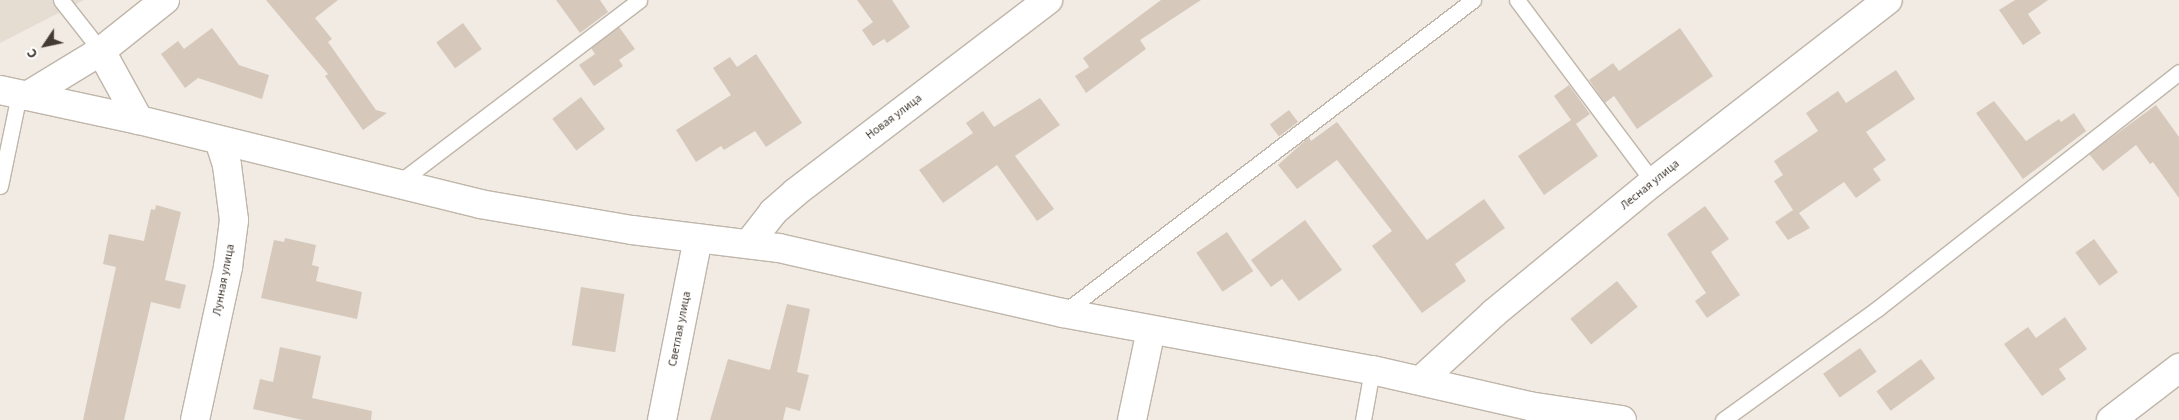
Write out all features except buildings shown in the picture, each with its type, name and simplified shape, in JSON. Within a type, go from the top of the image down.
[{"type":"street","points":[[15,93],[101,51],[165,0]]},
{"type":"street","name":"Новая улица","points":[[748,243],[773,212],[796,192],[1048,0]]},
{"type":"street","name":"Лесная улица","points":[[1421,380],[1494,313],[1653,182],[1888,0]]},
{"type":"street","points":[[101,51],[139,120]]},
{"type":"street","points":[[15,93],[139,120],[397,184],[552,218],[698,239],[748,243],[1063,313],[1421,380],[1527,413],[1622,420]]},
{"type":"street","name":"Лунная улица","points":[[194,420],[228,267],[234,220],[227,165],[219,140]]},
{"type":"street","name":"Светлая улица","points":[[662,420],[698,239]]},
{"type":"street","points":[[1132,420],[1151,330]]},
{"type":"street","points":[[2111,420],[2179,368]]},
{"type":"lane","points":[[61,0],[101,51]]},
{"type":"lane","points":[[397,184],[639,0]]},
{"type":"lane","points":[[1063,313],[1473,0]]},
{"type":"lane","points":[[1517,0],[1653,182]]},
{"type":"lane","points":[[1723,420],[1876,309],[2179,72]]},
{"type":"lane","points":[[0,186],[15,93]]},
{"type":"lane","points":[[1363,420],[1372,370]]},
{"type":"shaded area","points":[[0,0],[84,0],[0,43]]}]
